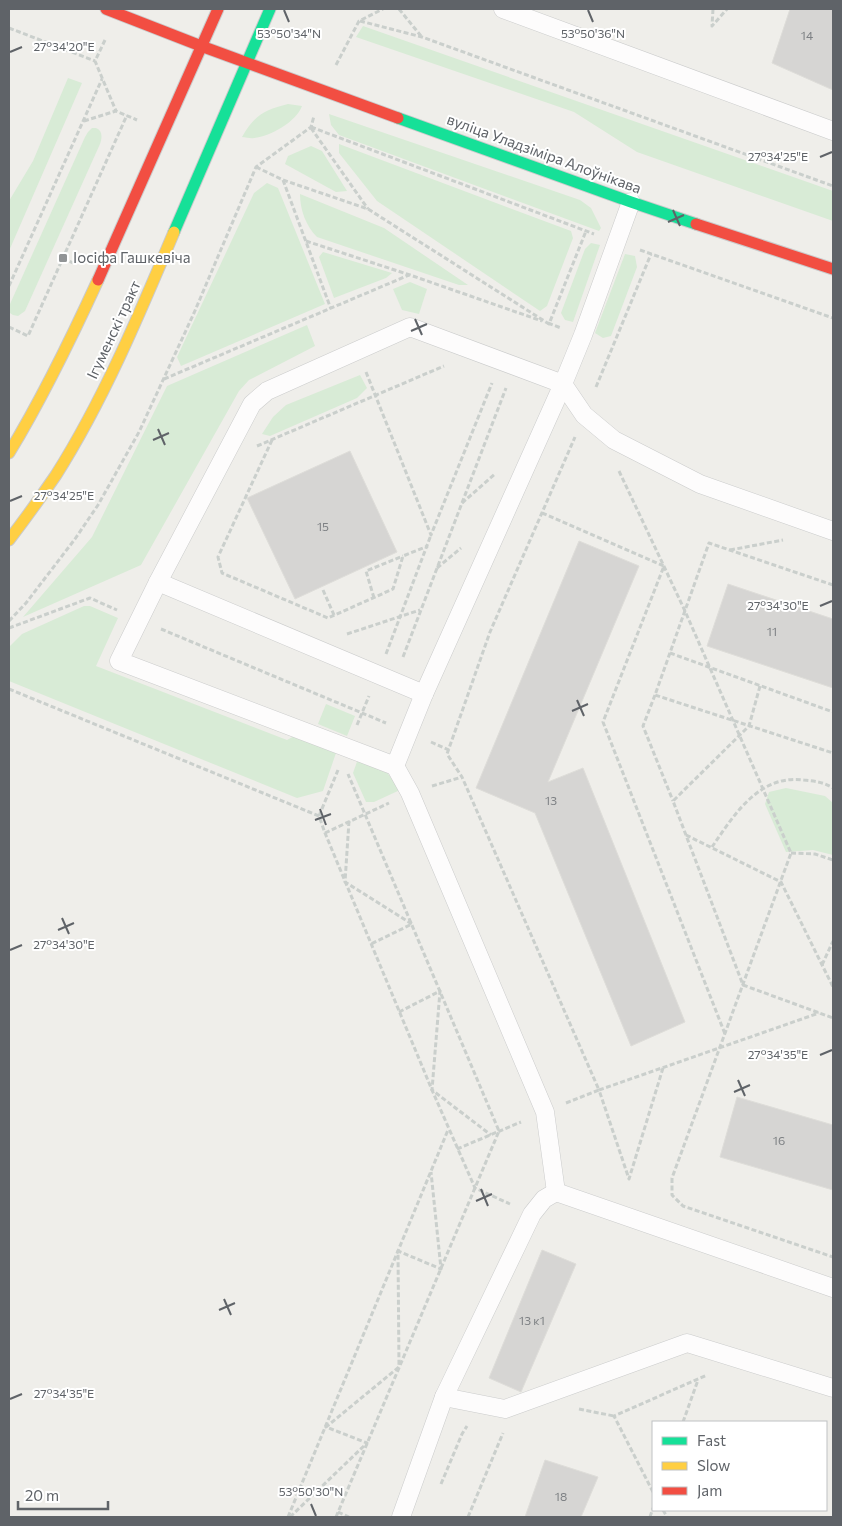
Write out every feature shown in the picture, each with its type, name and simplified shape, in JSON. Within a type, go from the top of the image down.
[{"type":"main road","name":"вуліца Уладзіміра Алоўнікава","points":[[106,9],[247,63],[631,202],[833,269]]},
{"type":"main road","points":[[9,453],[51,377],[100,274],[162,130],[218,9]]},
{"type":"main road","name":"Ігуменскі тракт","points":[[9,540],[26,519],[64,462],[100,396],[136,319],[270,9]]},
{"type":"lane","points":[[504,9],[833,131]]},
{"type":"lane","points":[[395,766],[424,694],[563,384],[583,336],[631,202]]},
{"type":"lane","points":[[556,1192],[545,1112],[410,792],[395,766],[119,661],[158,582],[252,404],[267,391],[410,327],[563,384],[584,415],[614,440],[700,484],[833,531]]},
{"type":"lane","points":[[158,582],[424,694]]},
{"type":"lane","points":[[402,1517],[444,1397],[532,1214],[544,1199],[556,1192],[833,1288]]},
{"type":"lane","points":[[444,1397],[505,1409],[688,1342],[833,1388]]},
{"type":"path","points":[[384,9],[359,21],[422,37],[833,186]]},
{"type":"path","points":[[400,9],[422,37]]},
{"type":"path","points":[[713,9],[712,26],[727,9]]},
{"type":"path","points":[[9,28],[95,61]]},
{"type":"path","points":[[108,33],[95,61],[116,111]]},
{"type":"path","points":[[9,286],[102,79]]},
{"type":"path","points":[[84,121],[116,111],[142,122]]},
{"type":"path","points":[[9,327],[28,336],[127,115]]},
{"type":"path","points":[[9,621],[54,568],[88,520],[139,432],[194,313],[256,167],[311,127]]},
{"type":"path","points":[[311,127],[368,209]]},
{"type":"path","points":[[311,127],[586,231],[833,318]]},
{"type":"path","points":[[256,167],[283,180],[368,209],[549,324]]},
{"type":"path","points":[[283,180],[331,309]]},
{"type":"path","points":[[549,324],[586,231]]},
{"type":"path","points":[[306,241],[613,346]]},
{"type":"path","points":[[651,254],[542,514],[490,632],[447,754],[462,777],[599,1090],[629,1179],[663,1068]]},
{"type":"path","points":[[163,379],[410,275]]},
{"type":"path","points":[[363,365],[432,535]]},
{"type":"path","points":[[250,449],[446,366]]},
{"type":"path","points":[[387,651],[494,379]]},
{"type":"path","points":[[379,648],[404,658],[420,610],[508,383]]},
{"type":"path","points":[[272,440],[218,556],[222,573],[328,618],[393,589],[403,556]]},
{"type":"path","points":[[618,470],[685,611],[791,853],[672,1178],[672,1195],[683,1206],[833,1258]]},
{"type":"path","points":[[461,503],[496,473]]},
{"type":"path","points":[[542,514],[664,566]]},
{"type":"path","points":[[729,550],[788,540]]},
{"type":"path","points":[[833,585],[710,543],[656,695],[643,726],[743,985],[833,1018]]},
{"type":"path","points":[[374,598],[366,571],[428,546]]},
{"type":"path","points":[[436,570],[462,547]]},
{"type":"path","points":[[664,566],[603,722],[725,1034]]},
{"type":"path","points":[[323,590],[334,615]]},
{"type":"path","points":[[9,628],[90,598],[449,750]]},
{"type":"path","points":[[347,634],[420,610]]},
{"type":"path","points":[[338,631],[355,638]]},
{"type":"path","points":[[670,653],[833,712]]},
{"type":"path","points":[[673,801],[749,726],[760,686]]},
{"type":"path","points":[[9,690],[319,816],[448,1130],[475,1188],[532,1214]]},
{"type":"path","points":[[656,695],[833,753]]},
{"type":"path","points":[[336,1517],[499,1131],[346,769]]},
{"type":"path","points":[[712,847],[735,813],[763,787],[790,778],[824,782],[833,788]]},
{"type":"path","points":[[345,882],[349,821]]},
{"type":"path","points":[[686,835],[781,882],[833,987]]},
{"type":"path","points":[[791,853],[815,854],[833,860]]},
{"type":"path","points":[[345,882],[412,924]]},
{"type":"path","points":[[371,944],[412,924]]},
{"type":"path","points":[[822,965],[833,941]]},
{"type":"path","points":[[399,1012],[440,991]]},
{"type":"path","points":[[432,1090],[440,991]]},
{"type":"path","points":[[599,1090],[819,1013]]},
{"type":"path","points":[[432,1090],[490,1135]]},
{"type":"path","points":[[289,1517],[448,1130]]},
{"type":"path","points":[[431,1172],[441,1268]]},
{"type":"path","points":[[398,1252],[441,1268]]},
{"type":"path","points":[[398,1252],[399,1367]]},
{"type":"path","points":[[326,1427],[399,1367]]},
{"type":"path","points":[[575,1408],[614,1416],[714,1372]]},
{"type":"path","points":[[684,1421],[699,1379]]},
{"type":"path","points":[[614,1416],[652,1490]]},
{"type":"path","points":[[438,1492],[462,1434],[468,1425],[475,1423]]},
{"type":"path","points":[[326,1427],[367,1443]]},
{"type":"path","points":[[468,1517],[503,1433],[496,1429]]},
{"type":"path","points":[[289,1517],[367,1443]]},
{"type":"path","points":[[338,1512],[349,1517]]},
{"type":"green space","points":[[363,26],[833,191],[833,221],[637,152],[574,112],[356,37]]},
{"type":"green space","points":[[68,78],[82,83],[9,251],[9,201],[33,161]]},
{"type":"green space","points":[[288,104],[302,106],[289,123],[261,137],[242,137],[256,118],[267,111]]},
{"type":"green space","points":[[329,114],[580,200],[591,208],[601,228],[599,231],[339,135],[331,125]]},
{"type":"green space","points":[[92,128],[98,129],[101,133],[100,144],[25,311],[18,316],[13,315],[10,313],[10,304],[85,137]]},
{"type":"green space","points":[[339,144],[571,231],[573,238],[547,306],[540,311],[377,201],[339,153]]},
{"type":"green space","points":[[311,146],[322,151],[347,191],[336,192],[285,164],[288,156]]},
{"type":"green space","points":[[267,183],[278,188],[325,304],[181,366],[177,357],[254,193]]},
{"type":"green space","points":[[300,194],[384,228],[468,285],[459,285],[317,237],[304,217]]},
{"type":"green space","points":[[591,243],[600,245],[573,322],[565,320],[561,313],[585,249]]},
{"type":"green space","points":[[323,252],[392,273],[386,278],[334,298],[319,257]]},
{"type":"green space","points":[[625,254],[635,256],[637,267],[611,336],[603,338],[595,333]]},
{"type":"green space","points":[[410,282],[427,289],[419,314],[402,310],[393,289]]},
{"type":"green space","points":[[307,325],[315,346],[249,380],[239,391],[141,565],[23,617],[92,537],[167,386]]},
{"type":"green space","points":[[360,375],[367,388],[357,398],[270,436],[262,434],[273,417],[286,405]]},
{"type":"green space","points":[[84,606],[90,606],[118,618],[96,666],[287,740],[298,734],[337,750],[323,791],[297,798],[9,681],[9,647],[22,634]]},
{"type":"green space","points":[[326,704],[355,716],[347,736],[318,724]]},
{"type":"green space","points":[[358,759],[383,767],[400,790],[374,802],[366,802],[353,773]]},
{"type":"green space","points":[[786,788],[825,796],[833,803],[833,855],[813,850],[786,852],[765,804],[769,792]]},
{"type":"building","points":[[790,9],[833,9],[833,90],[772,63]]},
{"type":"building","points":[[350,451],[397,552],[295,599],[247,498]]},
{"type":"building","points":[[579,541],[639,566],[548,782],[583,768],[685,1022],[631,1046],[535,813],[476,788]]},
{"type":"building","points":[[728,584],[833,619],[833,688],[707,646]]},
{"type":"building","points":[[737,1097],[833,1125],[833,1190],[720,1157]]},
{"type":"building","points":[[542,1250],[576,1264],[521,1392],[489,1378]]},
{"type":"building","points":[[545,1460],[598,1477],[581,1517],[525,1517]]},
{"type":"traffic: fast","points":[[174,232],[270,9]]},
{"type":"traffic: fast","points":[[398,118],[696,224]]},
{"type":"traffic: slow","points":[[9,540],[56,475],[90,417],[134,325],[174,232]]},
{"type":"traffic: slow","points":[[9,453],[56,368],[98,280]]},
{"type":"traffic: jam","points":[[106,9],[398,118]]},
{"type":"traffic: jam","points":[[98,280],[218,9]]},
{"type":"traffic: jam","points":[[696,224],[833,269]]},
{"type":"place","name":"Іосіфа Гашкевіча","points":[[63,258]]}]
